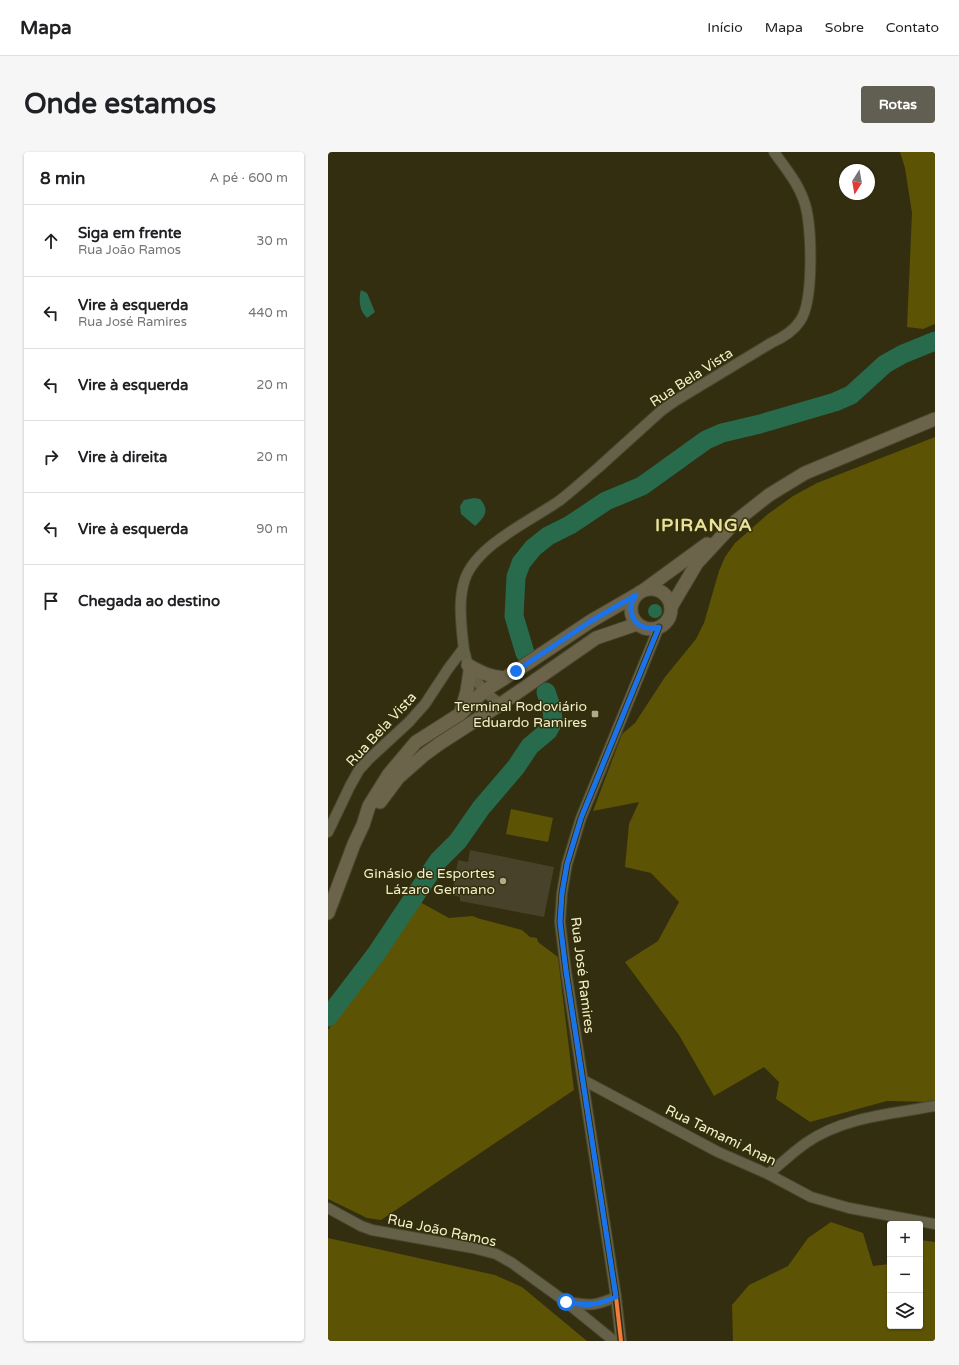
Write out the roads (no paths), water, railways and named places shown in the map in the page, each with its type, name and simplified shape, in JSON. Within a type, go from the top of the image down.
[{"type":"main road","points":[[328,913],[369,806],[377,791],[402,757],[416,742],[460,714],[484,691],[591,621],[640,592],[731,527],[769,495],[805,473],[935,419]]},
{"type":"main road","points":[[671,607],[669,600],[664,594],[658,590],[651,589],[640,592],[632,603],[631,610],[637,624],[644,628],[649,629],[663,625],[667,620],[671,607],[697,563],[731,527]]},
{"type":"main road","points":[[363,825],[398,778],[424,755],[596,638],[637,624]]},
{"type":"main road","points":[[460,714],[468,691],[469,668],[494,677],[504,678]]},
{"type":"street","name":"Rua Bela Vista","points":[[501,704],[484,691],[469,668],[463,649],[461,596],[465,579],[472,566],[485,551],[509,532],[559,501],[675,401],[783,337],[800,322],[806,311],[809,291],[809,224],[805,204],[793,178],[774,152]]},
{"type":"street","name":"Rua José Ramires","points":[[621,1341],[616,1297],[582,1080],[560,922],[562,893],[567,864],[581,818],[659,627]]},
{"type":"street","name":"Rua Bela Vista","points":[[328,832],[359,770],[409,722],[425,704],[463,649]]},
{"type":"street","name":"Rua Tamami Anan","points":[[582,1080],[718,1152],[768,1174],[812,1197],[849,1208],[935,1224]]},
{"type":"street","points":[[768,1174],[806,1143],[821,1134],[846,1124],[868,1118],[935,1106]]},
{"type":"street","name":"Rua João Ramos","points":[[328,1208],[361,1226],[372,1230],[473,1248],[496,1254],[512,1263],[566,1302],[614,1341]]},
{"type":"street","name":"Rua João Ramos","points":[[566,1302],[590,1306],[616,1297]]},
{"type":"waterway","points":[[525,653],[514,616],[516,577],[521,563],[533,548],[548,536],[570,525],[606,501],[642,486],[706,440],[722,433],[760,424],[835,402],[851,395],[885,364],[903,354],[935,341]]},
{"type":"waterway","points":[[328,1017],[376,954],[438,861],[458,841],[481,808],[516,767],[530,746],[548,731],[553,722],[552,709],[546,692]]},
{"type":"place","name":"Terminal Rodoviário Eduardo Ramires","points":[[595,714]]},
{"type":"place","name":"Ginásio de Esportes Lázaro Germano","points":[[503,881]]},
{"type":"district","name":"IPIRANGA","points":[[704,525]]}]
